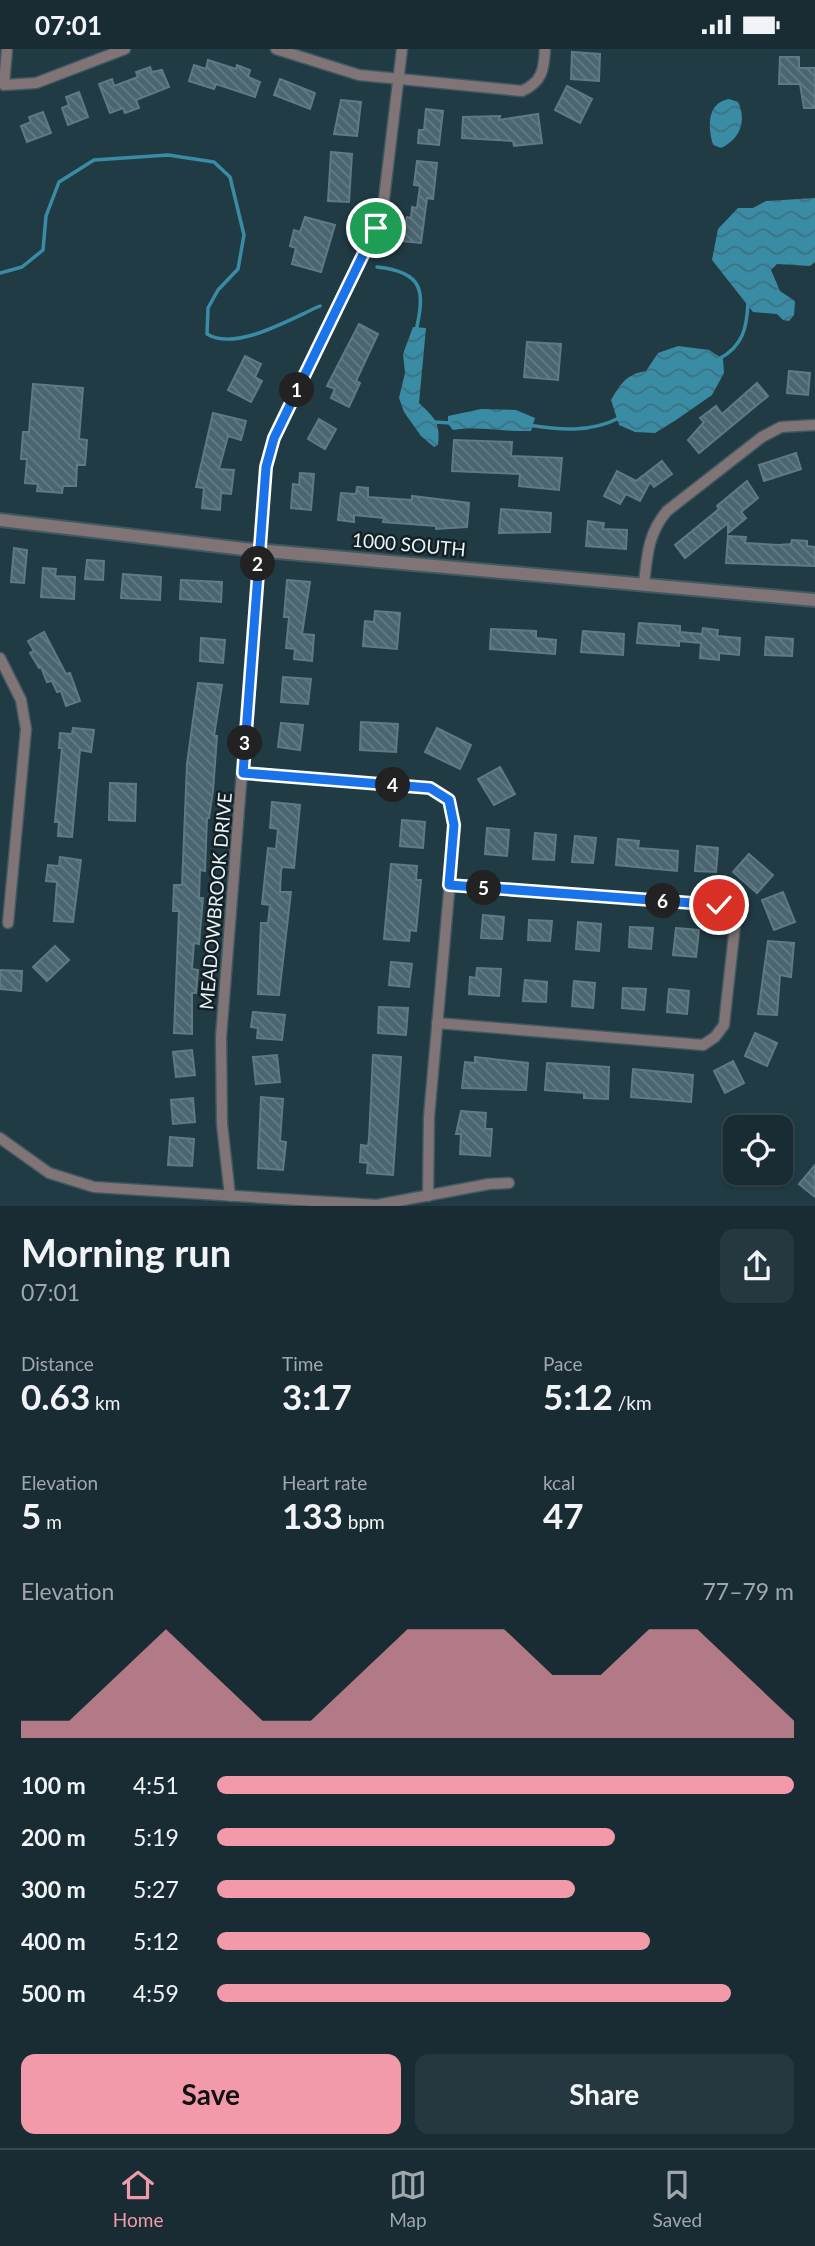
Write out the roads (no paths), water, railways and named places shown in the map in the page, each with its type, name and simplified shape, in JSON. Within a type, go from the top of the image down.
[{"type":"street","points":[[7,49],[4,85],[36,83],[125,49]]},
{"type":"street","points":[[276,49],[359,75],[522,92],[535,85],[544,72],[545,49]]},
{"type":"street","name":"MEADOWBROOK DRIVE","points":[[230,1196],[222,1124],[221,1037],[266,467],[274,438],[376,228],[384,199],[402,49]]},
{"type":"street","points":[[644,584],[649,541],[655,525],[667,511],[762,437],[780,427],[815,425]]},
{"type":"street","name":"1000 SOUTH","points":[[0,520],[259,550],[815,600]]},
{"type":"street","points":[[0,659],[21,700],[26,729],[8,923]]},
{"type":"street","points":[[243,773],[430,788],[449,800],[454,825],[429,1117],[428,1196]]},
{"type":"street","points":[[437,1023],[703,1045],[715,1037],[724,1025],[734,925],[729,913],[719,905],[449,885]]},
{"type":"street","points":[[0,1138],[49,1173],[94,1187],[377,1205],[509,1183]]},
{"type":"water","points":[[729,99],[738,102],[742,123],[733,140],[721,148],[713,145],[710,117],[716,105]]},
{"type":"water","points":[[815,198],[815,262],[810,266],[777,264],[771,270],[780,291],[795,301],[794,315],[789,321],[783,320],[777,314],[753,312],[712,260],[718,229],[738,208],[753,208],[766,201]]},
{"type":"water","points":[[413,327],[426,328],[419,403],[437,426],[438,445],[434,447],[421,436],[404,412],[399,398],[405,373],[403,354]]},
{"type":"water","points":[[678,346],[709,350],[723,359],[724,373],[712,395],[655,433],[635,432],[619,425],[611,400],[618,389],[629,377],[646,371],[658,353]]},
{"type":"water","points":[[481,409],[516,410],[535,418],[531,431],[453,430],[448,424],[448,416]]},
{"type":"waterway","points":[[0,273],[22,267],[43,250],[46,216],[59,182],[94,160],[168,155],[214,162],[230,177],[244,235],[238,269],[218,290],[208,308],[207,334],[233,339],[248,336],[280,325],[320,306]]},
{"type":"waterway","points":[[377,267],[404,273],[418,286],[420,305],[416,331]]},
{"type":"waterway","points":[[719,359],[734,348],[742,335],[748,302]]},
{"type":"waterway","points":[[528,425],[575,429],[597,426],[619,418]]},
{"type":"waterway","points":[[434,422],[451,423]]}]
